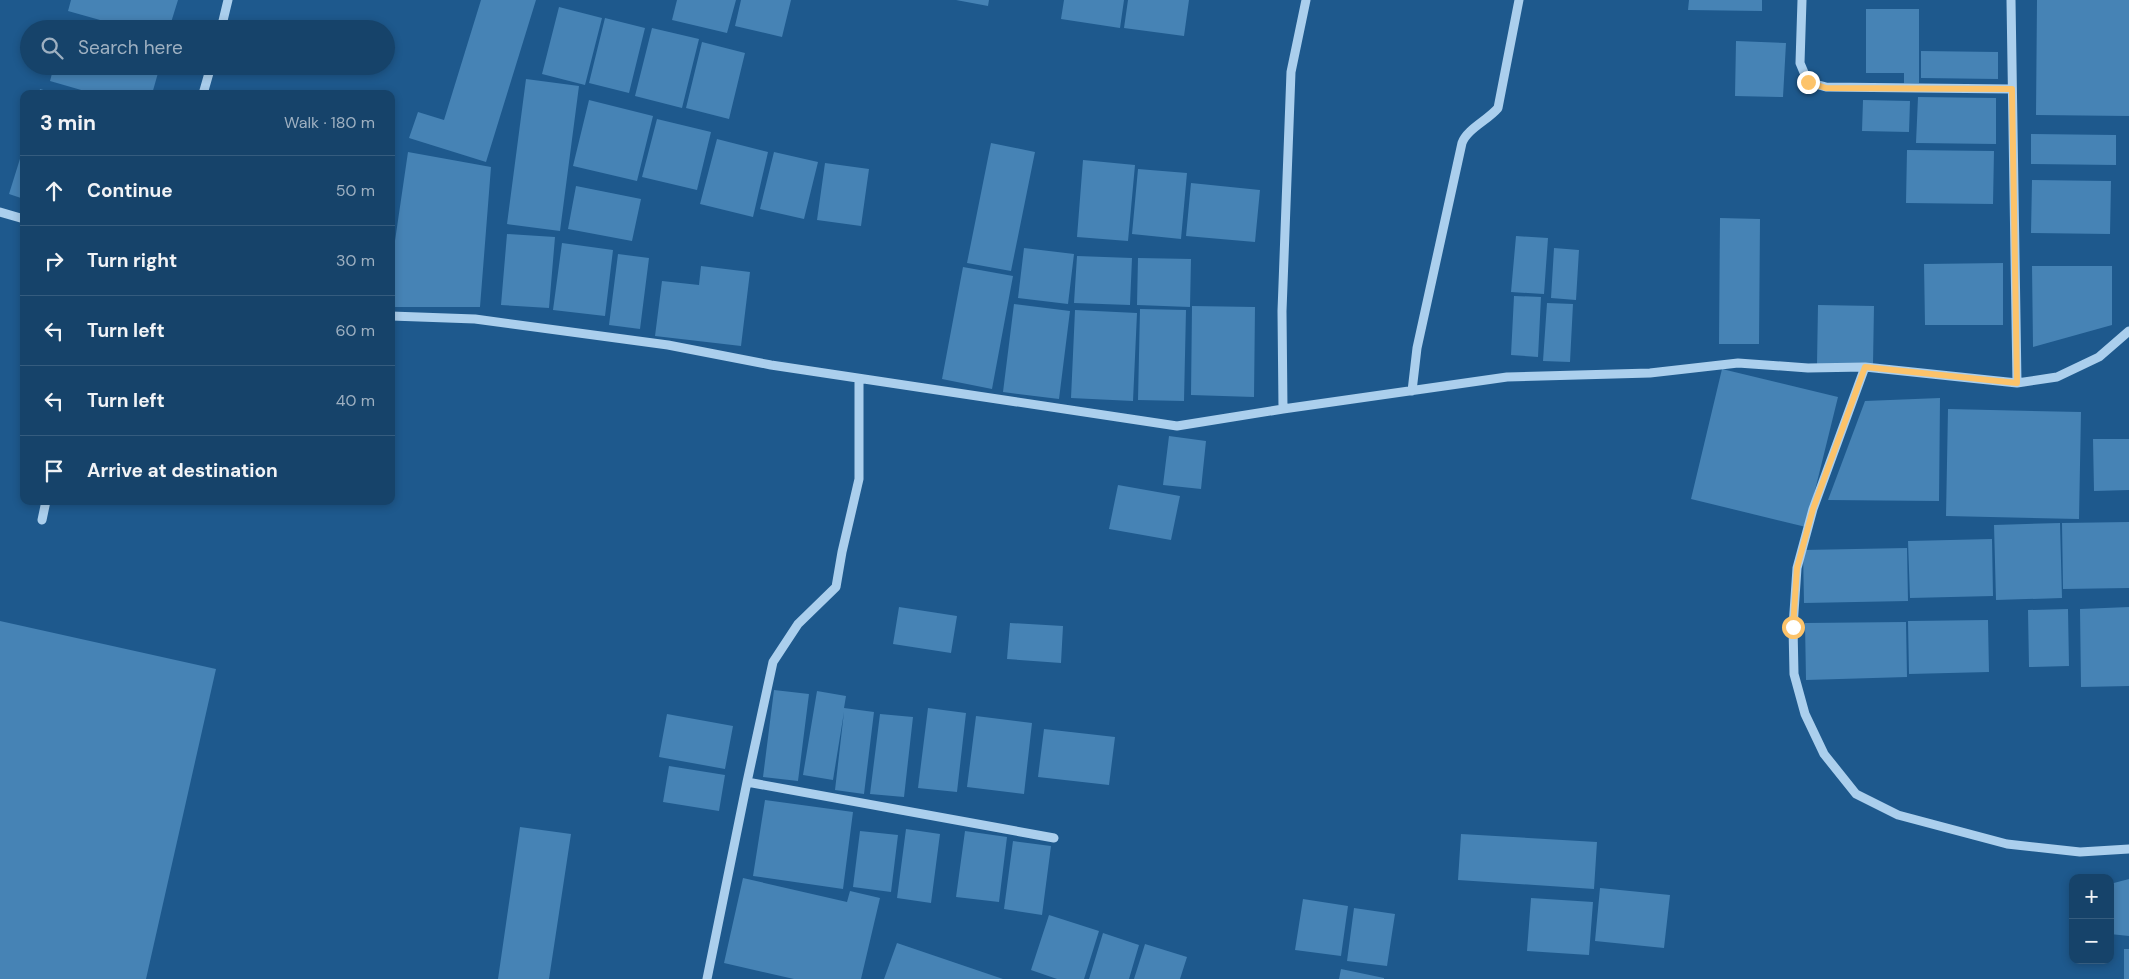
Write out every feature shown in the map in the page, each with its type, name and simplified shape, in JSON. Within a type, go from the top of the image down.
[{"type":"street","points":[[223,20],[228,0]]},
{"type":"street","points":[[1283,409],[1282,311],[1291,72],[1306,0]]},
{"type":"street","points":[[1412,391],[1417,348],[1462,143],[1464,136],[1491,116],[1498,108],[1519,0]]},
{"type":"street","points":[[1802,0],[1800,63],[1808,82],[1826,88],[2012,89]]},
{"type":"street","points":[[2010,0],[2017,383]]},
{"type":"street","points":[[204,90],[208,75]]},
{"type":"street","points":[[0,212],[20,218]]},
{"type":"street","points":[[395,316],[475,319],[668,345],[770,365],[1177,426],[1507,377],[1650,373],[1738,363],[1808,368],[1865,367],[2017,383],[2057,377],[2099,357],[2129,331]]},
{"type":"street","points":[[1865,367],[1813,509],[1797,568],[1793,627],[1794,674],[1805,714],[1824,754],[1856,794],[1898,815],[2007,844],[2080,852],[2129,849]]},
{"type":"street","points":[[707,979],[746,782],[773,662],[798,624],[836,587],[842,552],[860,479],[859,379]]},
{"type":"street","points":[[42,520],[45,505]]},
{"type":"street","points":[[746,782],[1054,838]]},
{"type":"building","points":[[71,0],[178,0],[172,20],[100,20],[68,11]]},
{"type":"building","points":[[481,0],[536,0],[486,162],[409,138],[418,112],[444,120]]},
{"type":"building","points":[[677,0],[736,0],[727,33],[672,20]]},
{"type":"building","points":[[741,0],[791,0],[782,37],[735,26]]},
{"type":"building","points":[[956,0],[989,0],[988,6]]},
{"type":"building","points":[[1064,0],[1124,0],[1120,28],[1061,19]]},
{"type":"building","points":[[1128,0],[1189,0],[1184,36],[1124,28]]},
{"type":"building","points":[[1689,0],[1762,0],[1762,11],[1688,10]]},
{"type":"building","points":[[2037,0],[2129,0],[2129,116],[2036,115]]},
{"type":"building","points":[[559,7],[602,18],[585,85],[542,74]]},
{"type":"building","points":[[1866,9],[1919,9],[1919,83],[1904,83],[1904,73],[1866,73]]},
{"type":"building","points":[[605,18],[645,28],[629,93],[589,83]]},
{"type":"building","points":[[652,28],[699,39],[682,108],[635,96]]},
{"type":"building","points":[[1736,41],[1786,43],[1783,97],[1735,96]]},
{"type":"building","points":[[702,42],[745,53],[729,119],[686,108]]},
{"type":"building","points":[[1921,51],[1998,52],[1998,79],[1921,78]]},
{"type":"building","points":[[52,75],[157,75],[153,90],[81,90],[50,81]]},
{"type":"building","points":[[526,79],[579,86],[560,231],[507,224]]},
{"type":"building","points":[[1918,97],[1996,98],[1996,144],[1916,143]]},
{"type":"building","points":[[589,100],[653,116],[637,181],[573,166]]},
{"type":"building","points":[[1863,100],[1910,101],[1909,132],[1862,131]]},
{"type":"building","points":[[657,119],[711,132],[697,190],[642,177]]},
{"type":"building","points":[[2031,134],[2116,135],[2116,165],[2031,164]]},
{"type":"building","points":[[717,139],[768,152],[753,217],[700,204]]},
{"type":"building","points":[[991,143],[1035,152],[1011,271],[967,263]]},
{"type":"building","points":[[1907,150],[1994,151],[1993,204],[1906,203]]},
{"type":"building","points":[[408,152],[491,167],[480,307],[395,307],[395,241]]},
{"type":"building","points":[[774,152],[818,162],[804,219],[760,209]]},
{"type":"building","points":[[20,159],[20,198],[9,194]]},
{"type":"building","points":[[1083,160],[1135,165],[1128,241],[1077,237]]},
{"type":"building","points":[[825,163],[869,169],[861,226],[817,220]]},
{"type":"building","points":[[1138,169],[1187,173],[1181,239],[1132,234]]},
{"type":"building","points":[[2032,180],[2111,181],[2110,234],[2031,233]]},
{"type":"building","points":[[1191,183],[1260,190],[1255,242],[1186,236]]},
{"type":"building","points":[[576,186],[641,199],[632,241],[568,229]]},
{"type":"building","points":[[1720,218],[1760,219],[1759,344],[1719,344]]},
{"type":"building","points":[[507,234],[555,237],[549,308],[501,305]]},
{"type":"building","points":[[1516,236],[1548,238],[1544,294],[1511,292]]},
{"type":"building","points":[[562,243],[613,250],[605,316],[553,310]]},
{"type":"building","points":[[1024,248],[1074,254],[1068,304],[1018,298]]},
{"type":"building","points":[[1554,248],[1579,250],[1576,300],[1551,298]]},
{"type":"building","points":[[618,254],[649,258],[640,329],[609,325]]},
{"type":"building","points":[[1077,256],[1132,258],[1130,305],[1074,303]]},
{"type":"building","points":[[1138,258],[1191,259],[1190,307],[1137,305]]},
{"type":"building","points":[[2003,263],[2003,325],[1925,325],[1924,264]]},
{"type":"building","points":[[701,266],[750,272],[741,346],[655,336],[662,281],[699,285]]},
{"type":"building","points":[[2032,266],[2112,266],[2112,325],[2033,347]]},
{"type":"building","points":[[963,267],[1013,276],[992,389],[942,379]]},
{"type":"building","points":[[1514,296],[1541,297],[1538,357],[1511,355]]},
{"type":"building","points":[[1547,303],[1573,304],[1570,362],[1543,361]]},
{"type":"building","points":[[1014,304],[1070,311],[1059,399],[1003,392]]},
{"type":"building","points":[[1818,305],[1874,306],[1873,364],[1817,364]]},
{"type":"building","points":[[1192,306],[1255,307],[1254,397],[1191,395]]},
{"type":"building","points":[[1140,309],[1186,310],[1184,401],[1138,400]]},
{"type":"building","points":[[1075,310],[1137,313],[1133,401],[1071,398]]},
{"type":"building","points":[[1722,369],[1838,397],[1806,527],[1691,499]]},
{"type":"building","points":[[1940,398],[1939,501],[1828,500],[1865,401]]},
{"type":"building","points":[[1948,409],[2081,412],[2079,519],[1946,516]]},
{"type":"building","points":[[1169,436],[1206,441],[1201,489],[1163,485]]},
{"type":"building","points":[[2093,439],[2129,439],[2129,490],[2094,491]]},
{"type":"building","points":[[1118,485],[1180,496],[1171,540],[1109,529]]},
{"type":"building","points":[[2129,522],[2129,588],[2063,589],[2062,523]]},
{"type":"building","points":[[2060,523],[2062,598],[1996,600],[1994,525]]},
{"type":"building","points":[[1992,539],[1993,596],[1910,598],[1908,541]]},
{"type":"building","points":[[1907,548],[1908,601],[1804,603],[1803,550]]},
{"type":"building","points":[[899,607],[957,616],[951,653],[893,644]]},
{"type":"building","points":[[2129,607],[2129,686],[2081,687],[2080,609]]},
{"type":"building","points":[[2068,609],[2069,666],[2029,667],[2028,610]]},
{"type":"building","points":[[1988,620],[1989,672],[1909,674],[1908,621]]},
{"type":"building","points":[[0,621],[216,669],[146,979],[0,979]]},
{"type":"building","points":[[1906,622],[1907,677],[1806,680],[1805,623]]},
{"type":"building","points":[[1010,623],[1063,626],[1061,663],[1007,659]]},
{"type":"building","points":[[774,690],[809,694],[798,781],[763,777]]},
{"type":"building","points":[[817,691],[846,696],[844,708],[874,712],[864,794],[835,790],[844,712],[833,780],[803,775]]},
{"type":"building","points":[[928,708],[966,713],[957,792],[918,788]]},
{"type":"building","points":[[667,714],[733,726],[725,769],[659,757]]},
{"type":"building","points":[[880,714],[913,717],[904,797],[870,794]]},
{"type":"building","points":[[976,716],[1032,723],[1024,794],[967,787]]},
{"type":"building","points":[[1044,729],[1115,737],[1109,785],[1038,777]]},
{"type":"building","points":[[669,766],[725,775],[719,811],[663,802]]},
{"type":"building","points":[[765,800],[853,812],[843,889],[753,876]]},
{"type":"building","points":[[520,827],[571,834],[549,979],[498,979]]},
{"type":"building","points":[[906,829],[940,834],[931,903],[897,898]]},
{"type":"building","points":[[860,831],[898,835],[891,892],[853,887]]},
{"type":"building","points":[[965,831],[1007,837],[999,902],[956,897]]},
{"type":"building","points":[[1461,834],[1597,842],[1594,889],[1458,880]]},
{"type":"building","points":[[1013,841],[1051,846],[1042,915],[1004,909]]},
{"type":"building","points":[[743,878],[847,902],[850,891],[880,898],[861,979],[794,979],[724,963]]},
{"type":"building","points":[[2129,879],[2129,936],[2114,934],[2114,883]]},
{"type":"building","points":[[1600,888],[1670,895],[1664,948],[1595,941]]},
{"type":"building","points":[[1531,898],[1593,902],[1589,955],[1527,951]]},
{"type":"building","points":[[1303,899],[1348,906],[1341,956],[1295,950]]},
{"type":"building","points":[[1354,908],[1395,914],[1387,966],[1347,961]]},
{"type":"building","points":[[1049,915],[1099,931],[1084,979],[1057,979],[1031,970]]},
{"type":"building","points":[[1103,933],[1139,945],[1129,979],[1089,979]]},
{"type":"building","points":[[897,943],[1003,979],[884,979]]},
{"type":"building","points":[[1145,944],[1187,957],[1180,979],[1134,979]]},
{"type":"building","points":[[2124,949],[2129,949],[2129,979],[2124,979]]},
{"type":"building","points":[[1341,969],[1384,978],[1384,979],[1339,979]]},
{"type":"route","points":[[1793,627],[1797,568],[1813,509],[1865,367],[2017,383],[2012,89],[1826,88],[1808,82]]}]
